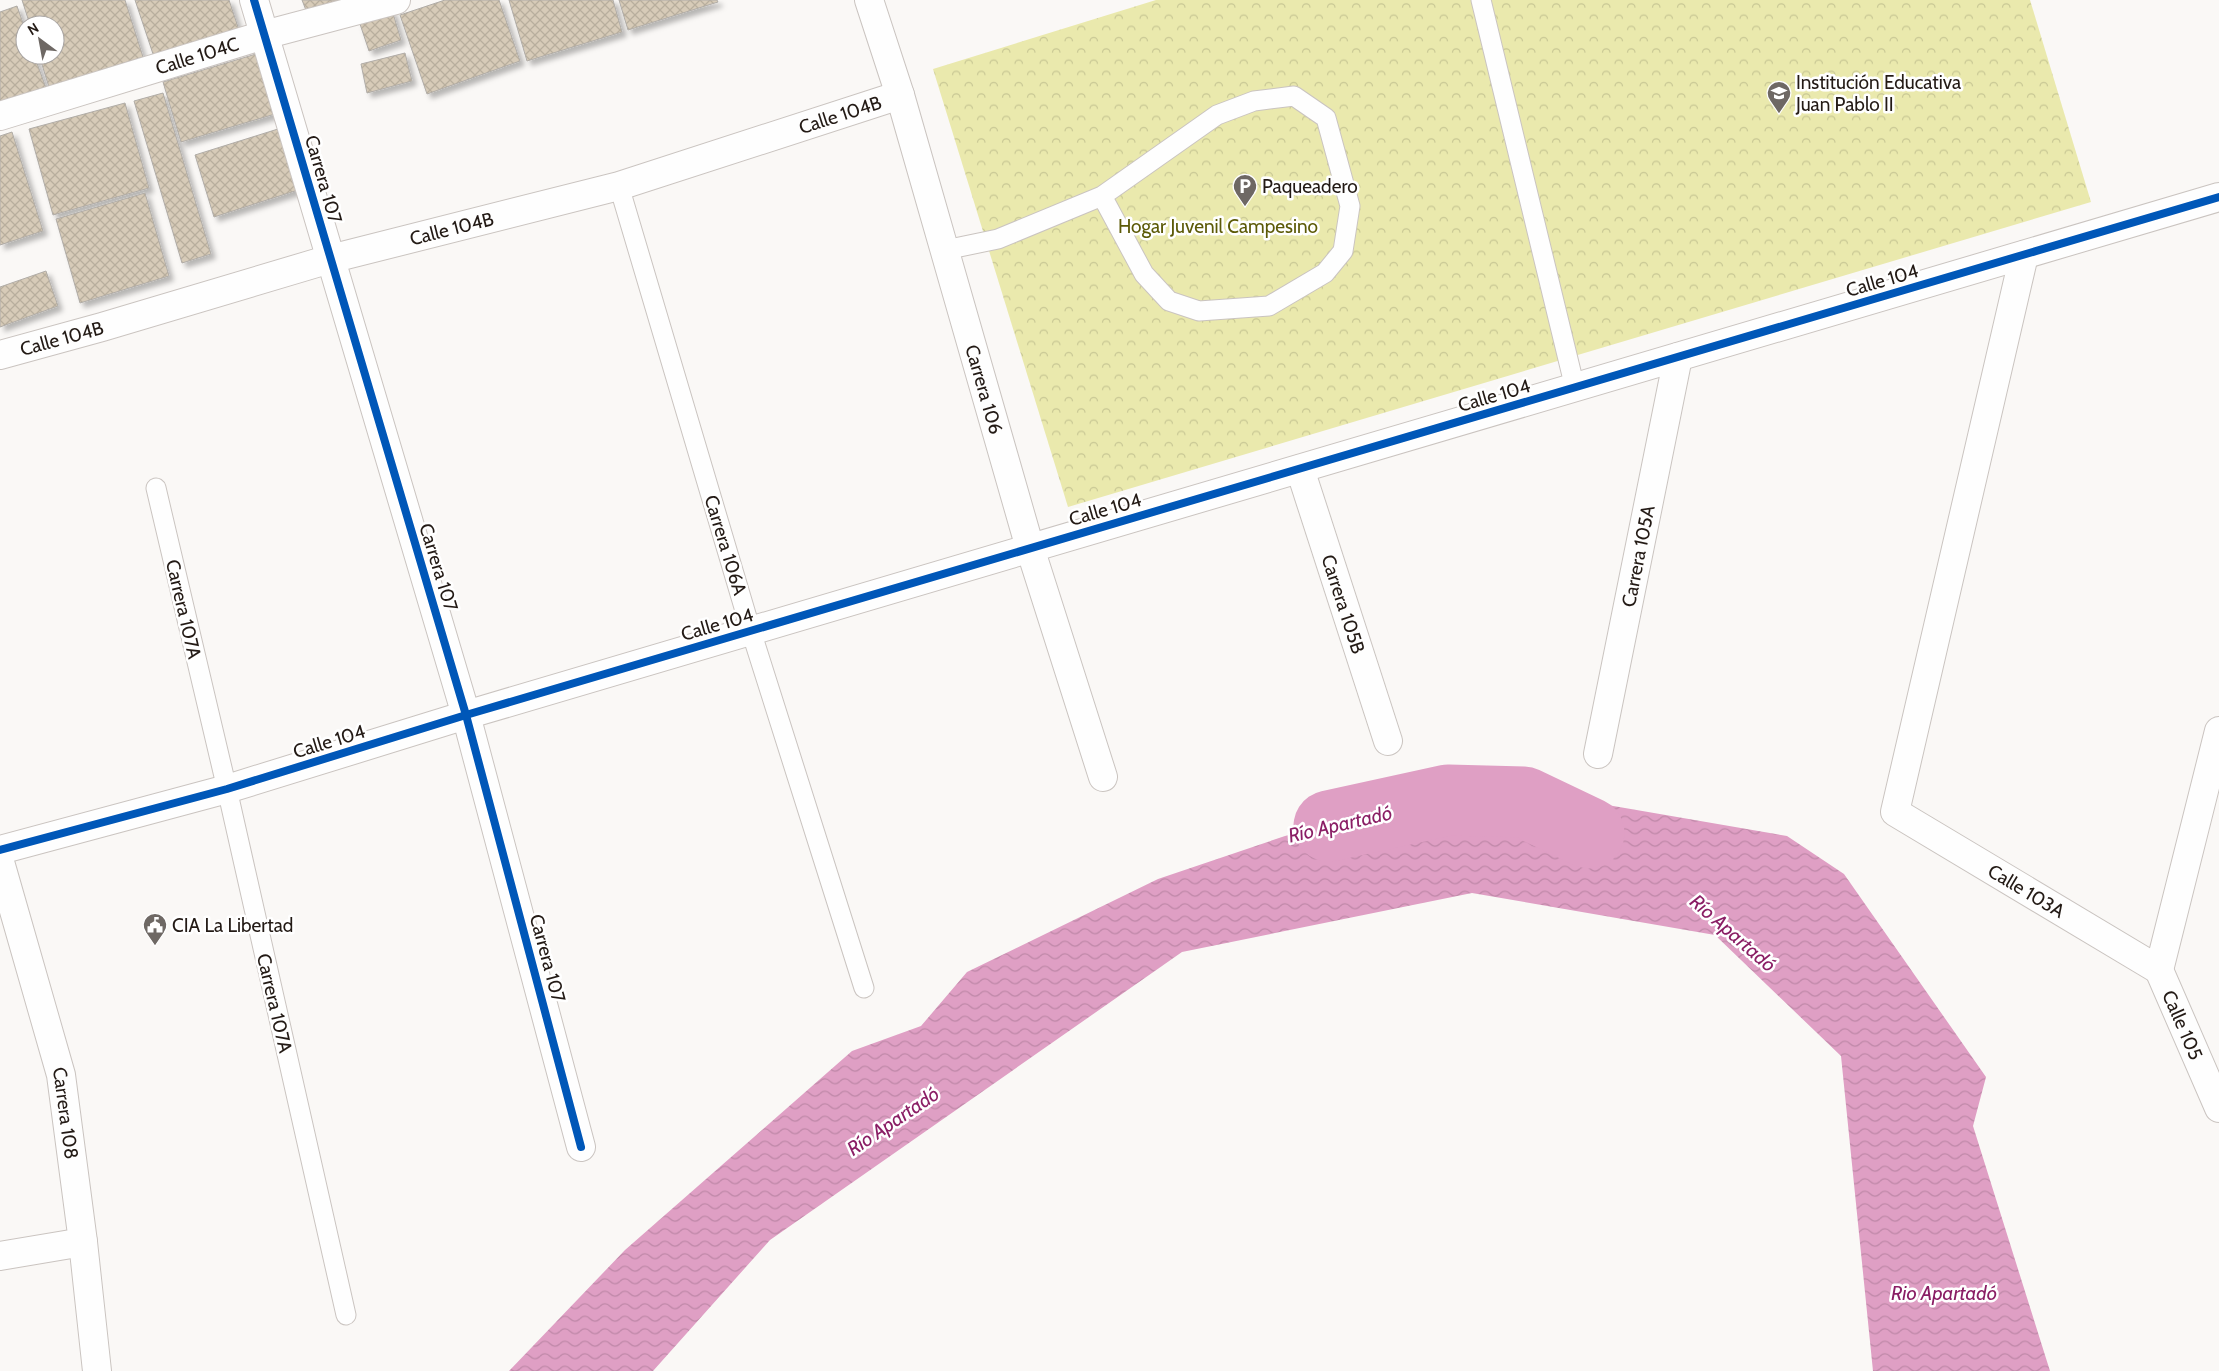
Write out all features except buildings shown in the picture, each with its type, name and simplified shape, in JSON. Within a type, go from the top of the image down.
[{"type":"street","name":"Carrera 107","points":[[254,0],[466,715],[581,1147]]},
{"type":"street","name":"Calle 104C","points":[[0,116],[264,34],[396,0]]},
{"type":"street","name":"Carrera 106","points":[[869,0],[900,94],[1030,548],[1103,777]]},
{"type":"street","name":"Calle 104B","points":[[0,355],[102,327],[330,259],[619,186],[900,94]]},
{"type":"street","name":"Calle 104","points":[[0,850],[227,789],[466,715],[2219,197]]},
{"type":"street","name":"Calle 103A","points":[[2024,254],[1895,812],[2158,970]]},
{"type":"street","name":"Carrera 105A","points":[[1598,754],[1678,357]]},
{"type":"street","name":"Carrera 105B","points":[[1300,469],[1388,741]]},
{"type":"street","points":[[2158,970],[2219,731]]},
{"type":"street","name":"Carrera 108","points":[[0,862],[6,906],[61,1075],[83,1242],[97,1371]]},
{"type":"street","name":"Calle 105","points":[[2158,970],[2219,1108]]},
{"type":"street","points":[[0,1256],[83,1242]]},
{"type":"lane","points":[[1481,0],[1575,388]]},
{"type":"lane","points":[[945,250],[998,239],[1102,196],[1217,115],[1254,101],[1294,96],[1326,118],[1350,206],[1343,251],[1325,273],[1269,306],[1199,311],[1169,301],[1144,274],[1102,196]]},
{"type":"lane","name":"Carrera 106A","points":[[619,186],[751,631],[864,988]]},
{"type":"lane","name":"Carrera 107A","points":[[156,488],[227,789],[346,1315]]},
{"type":"green space","name":"Hogar Juvenil Campesino","points":[[1156,0],[2030,0],[2091,202],[1068,507],[933,69]]},
{"type":"water","name":"Rio Apartadó","points":[[1567,798],[1787,836],[1844,874],[1986,1077],[1973,1126],[2050,1371],[1873,1371],[1841,1056],[1715,935],[1472,893],[1182,952],[770,1240],[653,1371],[509,1371],[625,1250],[852,1051],[921,1026],[967,972],[1158,879],[1285,836],[1400,806]]},
{"type":"waterway","name":"Río Apartadó","points":[[1329,826],[1448,800],[1524,802],[1589,833]]},
{"type":"cycle path","points":[[254,0],[466,715],[581,1147]]},
{"type":"cycle path","points":[[0,850],[227,789],[466,715],[2219,197]]},
{"type":"place","name":"Institución Educativa Juan Pablo II","points":[[1779,114]]},
{"type":"place","name":"Paqueadero","points":[[1245,207]]},
{"type":"place","name":"CIA La Libertad","points":[[155,946]]}]
